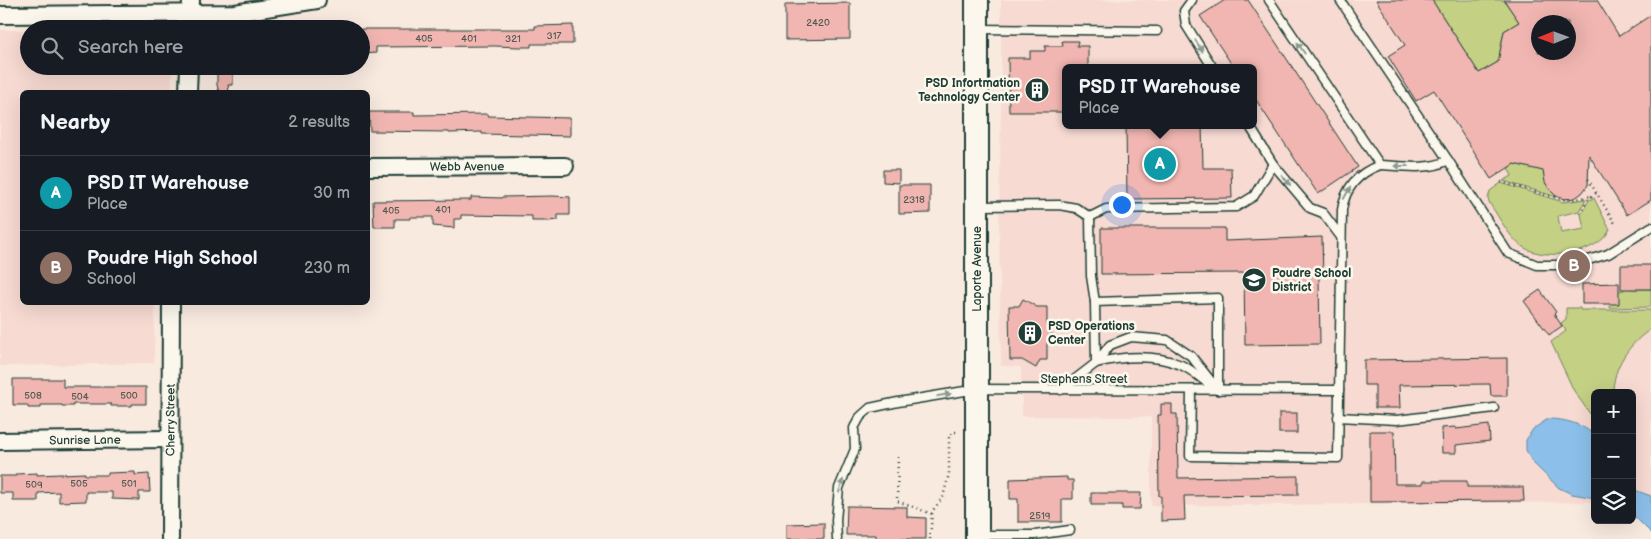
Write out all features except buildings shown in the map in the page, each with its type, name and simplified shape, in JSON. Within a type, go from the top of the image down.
[{"type":"street","points":[[0,15],[235,13],[317,0]]},
{"type":"street","name":"Laporte Avenue","points":[[976,0],[978,206],[977,537]]},
{"type":"street","points":[[188,90],[189,75]]},
{"type":"street","name":"Webb Avenue","points":[[370,168],[565,166]]},
{"type":"street","name":"Cherry Street","points":[[170,539],[171,305]]},
{"type":"street","name":"Sunrise Lane","points":[[0,441],[169,439]]},
{"type":"lane","points":[[1192,0],[1184,11],[1186,25],[1210,64]]},
{"type":"lane","points":[[1269,0],[1380,165]]},
{"type":"lane","points":[[1340,0],[1508,253],[1537,265],[1572,265],[1608,254],[1651,227]]},
{"type":"lane","points":[[976,28],[1157,31]]},
{"type":"lane","points":[[1251,129],[1273,164],[1310,208],[1323,213],[1341,236]]},
{"type":"lane","points":[[1191,390],[1190,456],[1338,458],[1341,236],[1344,197],[1354,182],[1368,170],[1380,165],[1425,166],[1441,164],[1448,160]]},
{"type":"lane","points":[[1090,217],[1106,209],[1236,207],[1254,196],[1273,164]]},
{"type":"lane","points":[[978,206],[1060,205],[1076,208],[1090,217]]},
{"type":"lane","points":[[1090,217],[1091,276],[1095,302],[1096,363]]},
{"type":"lane","points":[[1095,302],[1218,298],[1218,390]]},
{"type":"lane","points":[[1061,390],[1096,363],[1110,345],[1131,338],[1167,340],[1191,356],[1218,390]]},
{"type":"lane","points":[[1096,363],[1114,358],[1161,358],[1182,366],[1218,390]]},
{"type":"lane","name":"Stephens Street","points":[[838,539],[836,520],[839,488],[855,449],[854,428],[860,417],[870,408],[977,390],[1338,390]]},
{"type":"lane","points":[[1338,417],[1397,420],[1494,408]]},
{"type":"lane","points":[[977,537],[1035,535],[1070,530]]},
{"type":"path","points":[[1588,179],[1616,225]]},
{"type":"path","points":[[1501,182],[1560,199],[1571,200],[1592,196]]},
{"type":"path","points":[[1580,213],[1588,199],[1596,193]]},
{"type":"path","points":[[930,539],[932,514],[943,497],[946,487],[950,464],[949,438],[952,432],[964,432]]},
{"type":"path","points":[[898,457],[897,500],[932,514]]},
{"type":"shaded area","name":"Poudre School District","points":[[1001,0],[1651,0],[1651,501],[1636,501],[1636,389],[1591,389],[1591,502],[1151,506],[1151,417],[1022,416],[1021,367],[1001,366],[999,222]]},
{"type":"shaded area","points":[[0,30],[20,30],[20,75],[172,75],[172,90],[20,90],[20,305],[155,305],[154,363],[0,366]]},
{"type":"green space","points":[[1432,0],[1504,0],[1519,22],[1504,31],[1498,62],[1479,73]]},
{"type":"green space","points":[[1514,164],[1545,171],[1545,182],[1557,197],[1503,181],[1512,176],[1508,168]]},
{"type":"green space","points":[[1501,183],[1563,202],[1586,199],[1579,211],[1558,216],[1561,233],[1584,229],[1581,214],[1589,200],[1594,198],[1610,229],[1604,238],[1595,245],[1583,250],[1557,254],[1544,254],[1532,251],[1523,247],[1514,239],[1490,204],[1488,199],[1490,191]]},
{"type":"green space","points":[[1624,284],[1630,289],[1651,289],[1651,307],[1610,308],[1610,304],[1619,291],[1624,290]]},
{"type":"green space","points":[[1566,308],[1580,308],[1580,310],[1651,310],[1651,329],[1636,341],[1624,356],[1616,374],[1613,389],[1591,389],[1591,415],[1574,391],[1551,342],[1566,331],[1561,323],[1566,319]]},
{"type":"water","points":[[1548,419],[1573,423],[1591,432],[1591,497],[1572,494],[1559,488],[1532,462],[1526,450],[1526,440],[1533,429]]},
{"type":"water","points":[[1636,490],[1651,496],[1651,533],[1636,518]]},
{"type":"place","name":"PSD Infortmation Technology Center","points":[[1037,90]]},
{"type":"place","name":"PSD IT Warehouse","points":[[1160,164]]},
{"type":"place","name":"Poudre High School","points":[[1574,266]]},
{"type":"place","name":"Poudre School District","points":[[1254,280]]},
{"type":"place","name":"PSD Operations Center","points":[[1030,333]]}]
